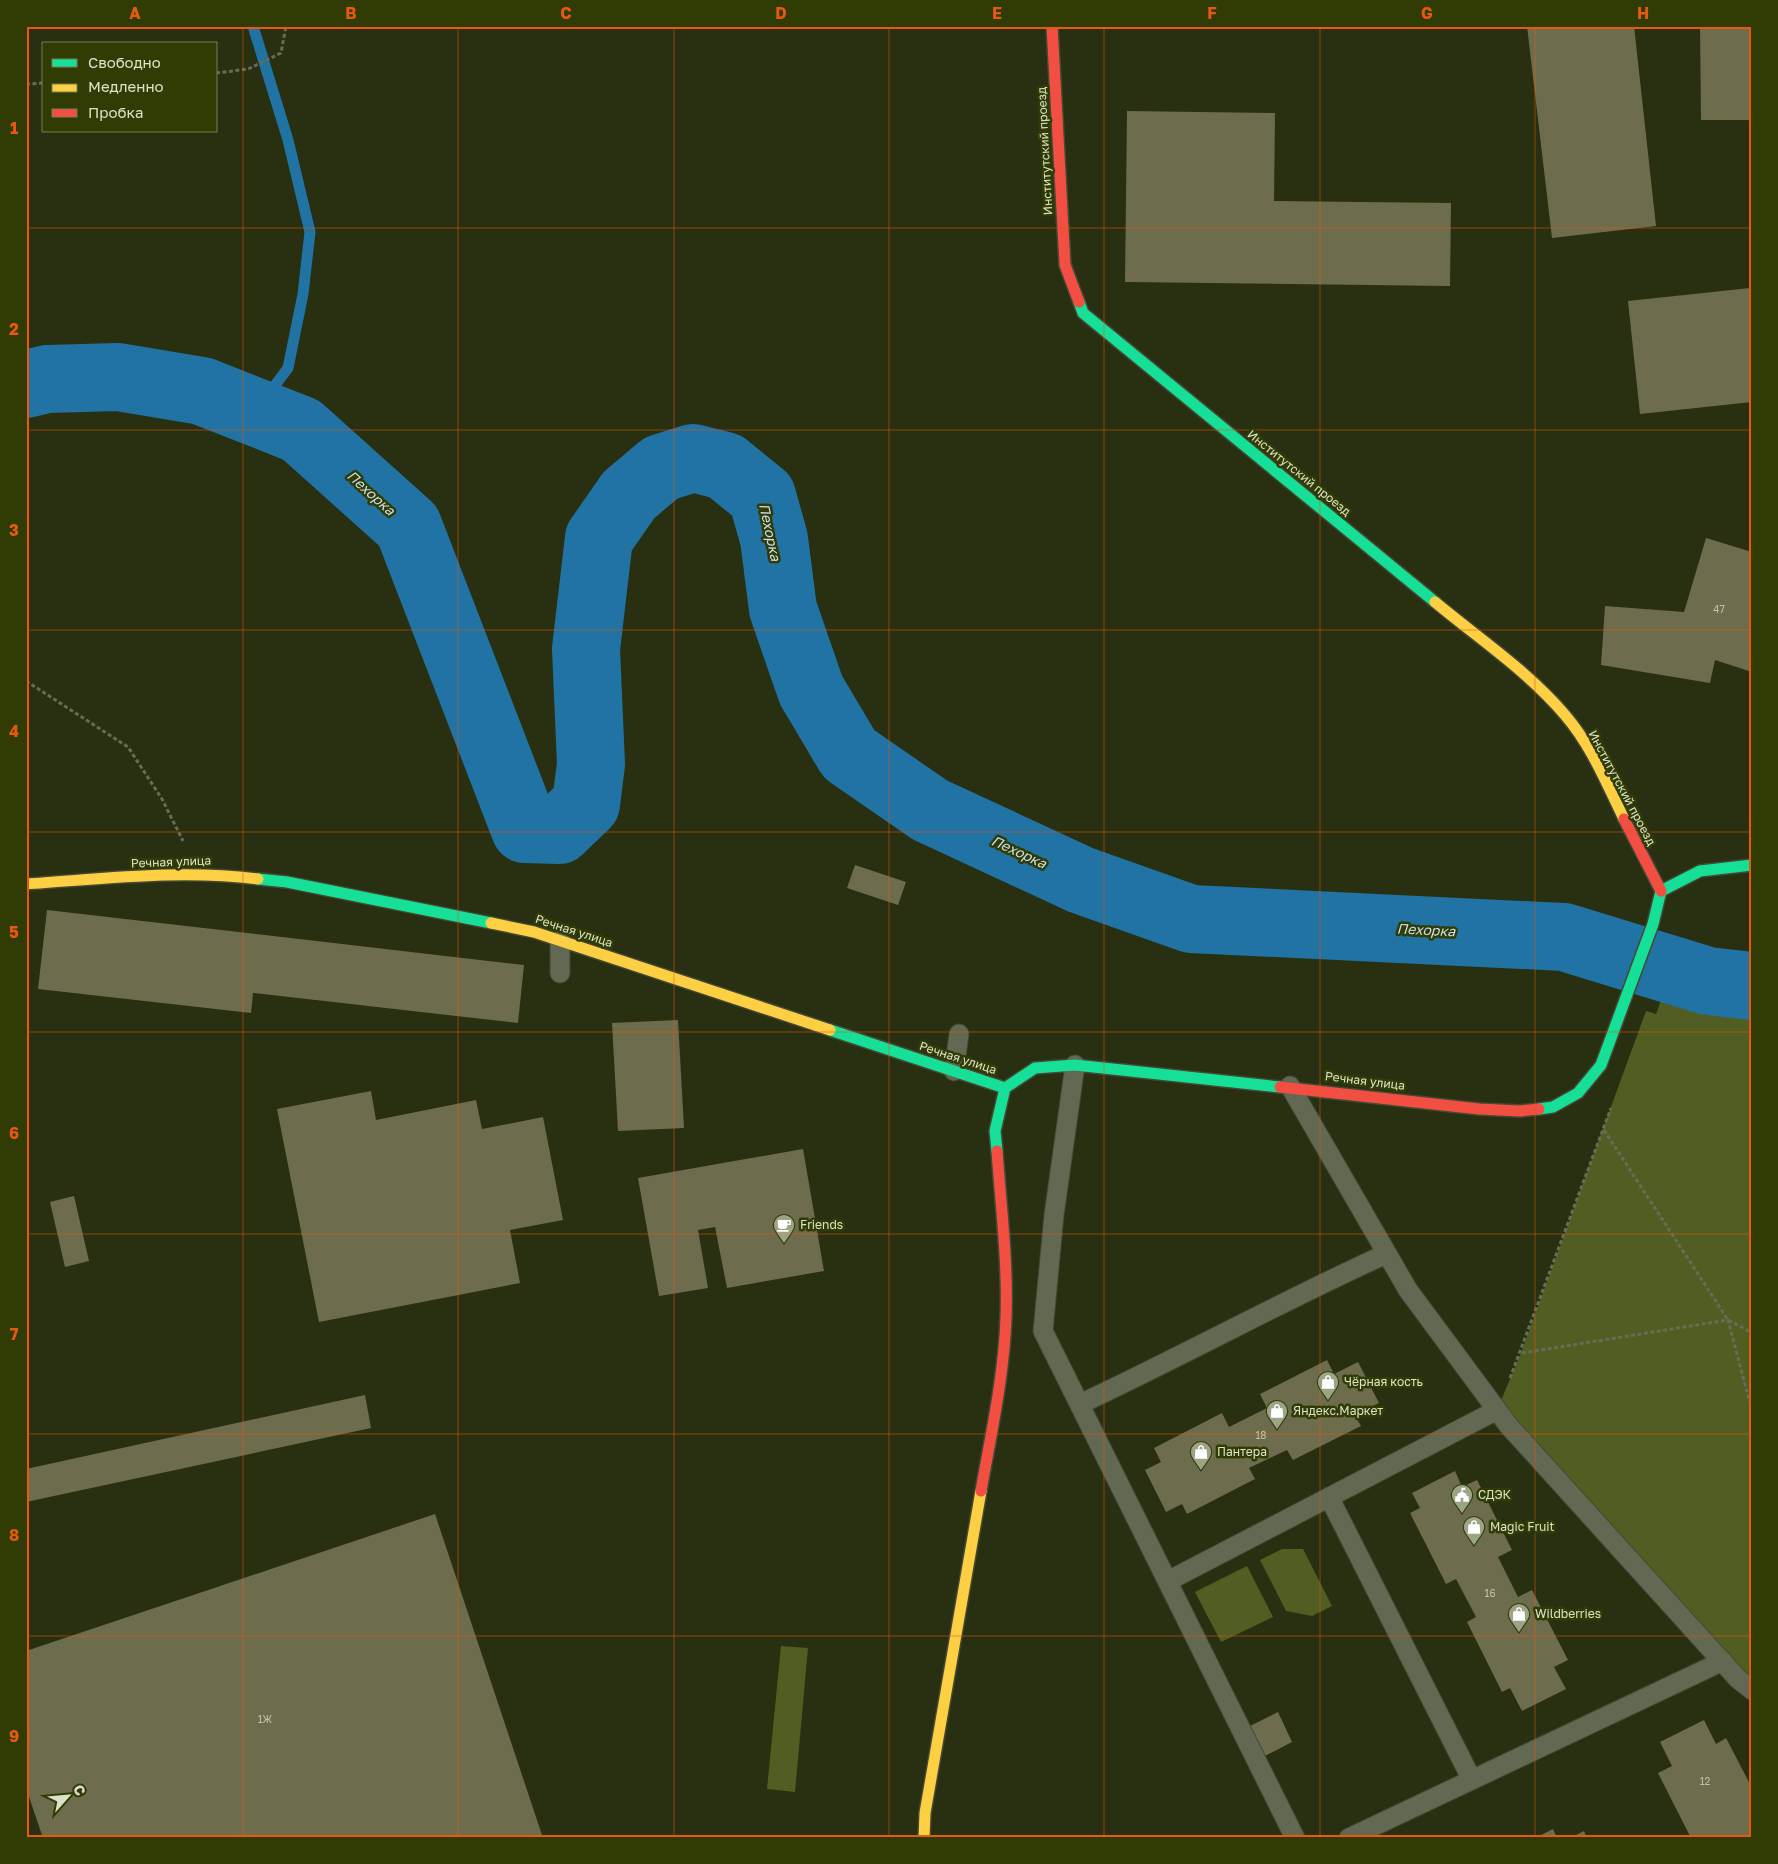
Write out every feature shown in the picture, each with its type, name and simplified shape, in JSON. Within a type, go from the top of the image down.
[{"type":"street","name":"Институтский проезд","points":[[1052,26],[1065,265],[1083,313],[1526,678],[1553,703],[1566,716],[1592,756],[1661,891]]},
{"type":"street","points":[[1661,891],[1700,871],[1752,865]]},
{"type":"street","name":"Речная улица","points":[[26,884],[228,875],[287,882],[534,932],[1005,1088],[1035,1068],[1076,1064],[1290,1086],[1478,1109],[1520,1111],[1553,1107],[1578,1093],[1600,1065],[1653,924],[1661,891]]},
{"type":"street","points":[[924,1838],[926,1804],[999,1390],[1006,1320],[1006,1270],[995,1131],[1005,1088]]},
{"type":"lane","points":[[560,940],[560,973]]},
{"type":"lane","points":[[954,1071],[959,1034]]},
{"type":"lane","points":[[1076,1064],[1054,1215],[1044,1331],[1295,1838]]},
{"type":"lane","points":[[1290,1086],[1408,1290],[1497,1410],[1723,1661],[1752,1690]]},
{"type":"lane","points":[[1080,1404],[1161,1366],[1317,1285],[1386,1254]]},
{"type":"lane","points":[[1168,1582],[1497,1410]]},
{"type":"lane","points":[[1329,1498],[1472,1780]]},
{"type":"lane","points":[[1349,1838],[1723,1661]]},
{"type":"path","points":[[218,73],[248,69],[281,53],[286,26]]},
{"type":"path","points":[[26,84],[42,83]]},
{"type":"path","points":[[26,681],[128,747],[162,799],[200,875]]},
{"type":"path","points":[[1497,1410],[1521,1353],[1603,1130],[1728,1320],[1752,1411]]},
{"type":"path","points":[[1521,1353],[1728,1320],[1752,1333]]},
{"type":"green space","points":[[1672,970],[1708,981],[1752,986],[1752,1690],[1497,1410],[1521,1353],[1646,1011],[1656,1014]]},
{"type":"green space","points":[[1282,1549],[1303,1549],[1332,1606],[1312,1616],[1286,1611],[1260,1560]]},
{"type":"green space","points":[[1247,1566],[1273,1617],[1221,1642],[1195,1592]]},
{"type":"green space","points":[[781,1646],[808,1648],[795,1792],[767,1789]]},
{"type":"building","points":[[1527,26],[1634,26],[1656,226],[1552,238]]},
{"type":"building","points":[[1700,26],[1752,26],[1752,120],[1701,120]]},
{"type":"building","points":[[1127,111],[1275,113],[1274,201],[1451,203],[1450,286],[1125,282]]},
{"type":"building","points":[[1750,288],[1752,402],[1640,414],[1628,301]]},
{"type":"building","points":[[1706,538],[1752,552],[1752,672],[1715,660],[1710,683],[1601,665],[1605,606],[1684,612]]},
{"type":"building","points":[[855,865],[906,882],[898,905],[847,888]]},
{"type":"building","points":[[47,910],[524,965],[518,1023],[253,993],[251,1013],[38,989]]},
{"type":"building","points":[[678,1020],[684,1128],[618,1131],[612,1023]]},
{"type":"building","points":[[371,1091],[376,1120],[476,1100],[482,1129],[543,1117],[563,1220],[510,1230],[520,1283],[319,1322],[277,1109]]},
{"type":"building","points":[[803,1149],[824,1271],[727,1288],[715,1227],[698,1230],[708,1288],[659,1296],[638,1178]]},
{"type":"building","points":[[74,1196],[89,1261],[65,1267],[50,1202]]},
{"type":"building","points":[[1327,1360],[1334,1374],[1358,1362],[1379,1403],[1355,1415],[1361,1426],[1293,1460],[1287,1450],[1249,1468],[1255,1479],[1187,1514],[1182,1504],[1166,1512],[1145,1470],[1161,1462],[1154,1448],[1222,1413],[1229,1427],[1267,1408],[1260,1394]]},
{"type":"building","points":[[365,1395],[371,1428],[26,1502],[26,1469]]},
{"type":"building","points":[[1455,1471],[1462,1487],[1477,1480],[1512,1550],[1498,1557],[1518,1597],[1532,1590],[1568,1660],[1554,1667],[1566,1689],[1522,1711],[1510,1688],[1502,1692],[1467,1622],[1476,1617],[1456,1579],[1446,1584],[1410,1513],[1420,1508],[1412,1493]]},
{"type":"building","points":[[435,1514],[543,1838],[43,1838],[26,1788],[26,1651]]},
{"type":"building","points":[[1278,1712],[1292,1742],[1263,1757],[1248,1727]]},
{"type":"building","points":[[1704,1720],[1716,1744],[1726,1738],[1752,1788],[1752,1838],[1691,1838],[1658,1773],[1672,1766],[1660,1742]]},
{"type":"building","points":[[1553,1829],[1557,1838],[1535,1838]]},
{"type":"building","points":[[1584,1831],[1587,1838],[1570,1838]]},
{"type":"waterway","points":[[253,26],[288,140],[310,232],[303,294],[288,368],[255,412]]},
{"type":"waterway","name":"Пехорка","points":[[26,384],[47,379],[118,377],[202,391],[301,430],[408,526],[525,829],[559,830],[586,804],[591,764],[586,649],[599,538],[629,495],[661,468],[693,458],[725,466],[762,496],[774,539],[783,609],[811,690],[849,754],[930,810],[1081,880],[1191,919],[1564,937],[1708,981],[1752,986]]},
{"type":"traffic: fast","points":[[1079,302],[1083,313],[1435,602]]},
{"type":"traffic: fast","points":[[1539,1109],[1553,1107],[1578,1093],[1601,1065],[1653,924],[1661,891],[1700,871],[1752,865]]},
{"type":"traffic: fast","points":[[258,879],[287,882],[491,923]]},
{"type":"traffic: fast","points":[[830,1030],[1005,1088]]},
{"type":"traffic: fast","points":[[1005,1088],[1035,1068],[1075,1065],[1280,1087]]},
{"type":"traffic: fast","points":[[997,1151],[995,1131],[1005,1088]]},
{"type":"traffic: slow","points":[[1435,602],[1536,684],[1565,715],[1591,752],[1624,819]]},
{"type":"traffic: slow","points":[[26,884],[171,875],[229,876],[258,879]]},
{"type":"traffic: slow","points":[[491,923],[534,932],[830,1030]]},
{"type":"traffic: slow","points":[[924,1838],[925,1813],[981,1491]]},
{"type":"traffic: jam","points":[[1052,26],[1065,265],[1079,302]]},
{"type":"traffic: jam","points":[[1624,819],[1661,891]]},
{"type":"traffic: jam","points":[[1280,1087],[1479,1109],[1520,1111],[1539,1109]]},
{"type":"traffic: jam","points":[[981,1491],[1000,1383],[1005,1340],[1005,1256],[997,1151]]},
{"type":"place","name":"Friends","points":[[784,1244]]},
{"type":"place","name":"Чёрная кость","points":[[1328,1401]]},
{"type":"place","name":"Яндекс.Маркет","points":[[1277,1430]]},
{"type":"place","name":"Пантера","points":[[1201,1471]]},
{"type":"place","name":"СДЭК","points":[[1462,1514]]},
{"type":"place","name":"Magic Fruit","points":[[1474,1546]]},
{"type":"place","name":"Wildberries","points":[[1519,1633]]}]
